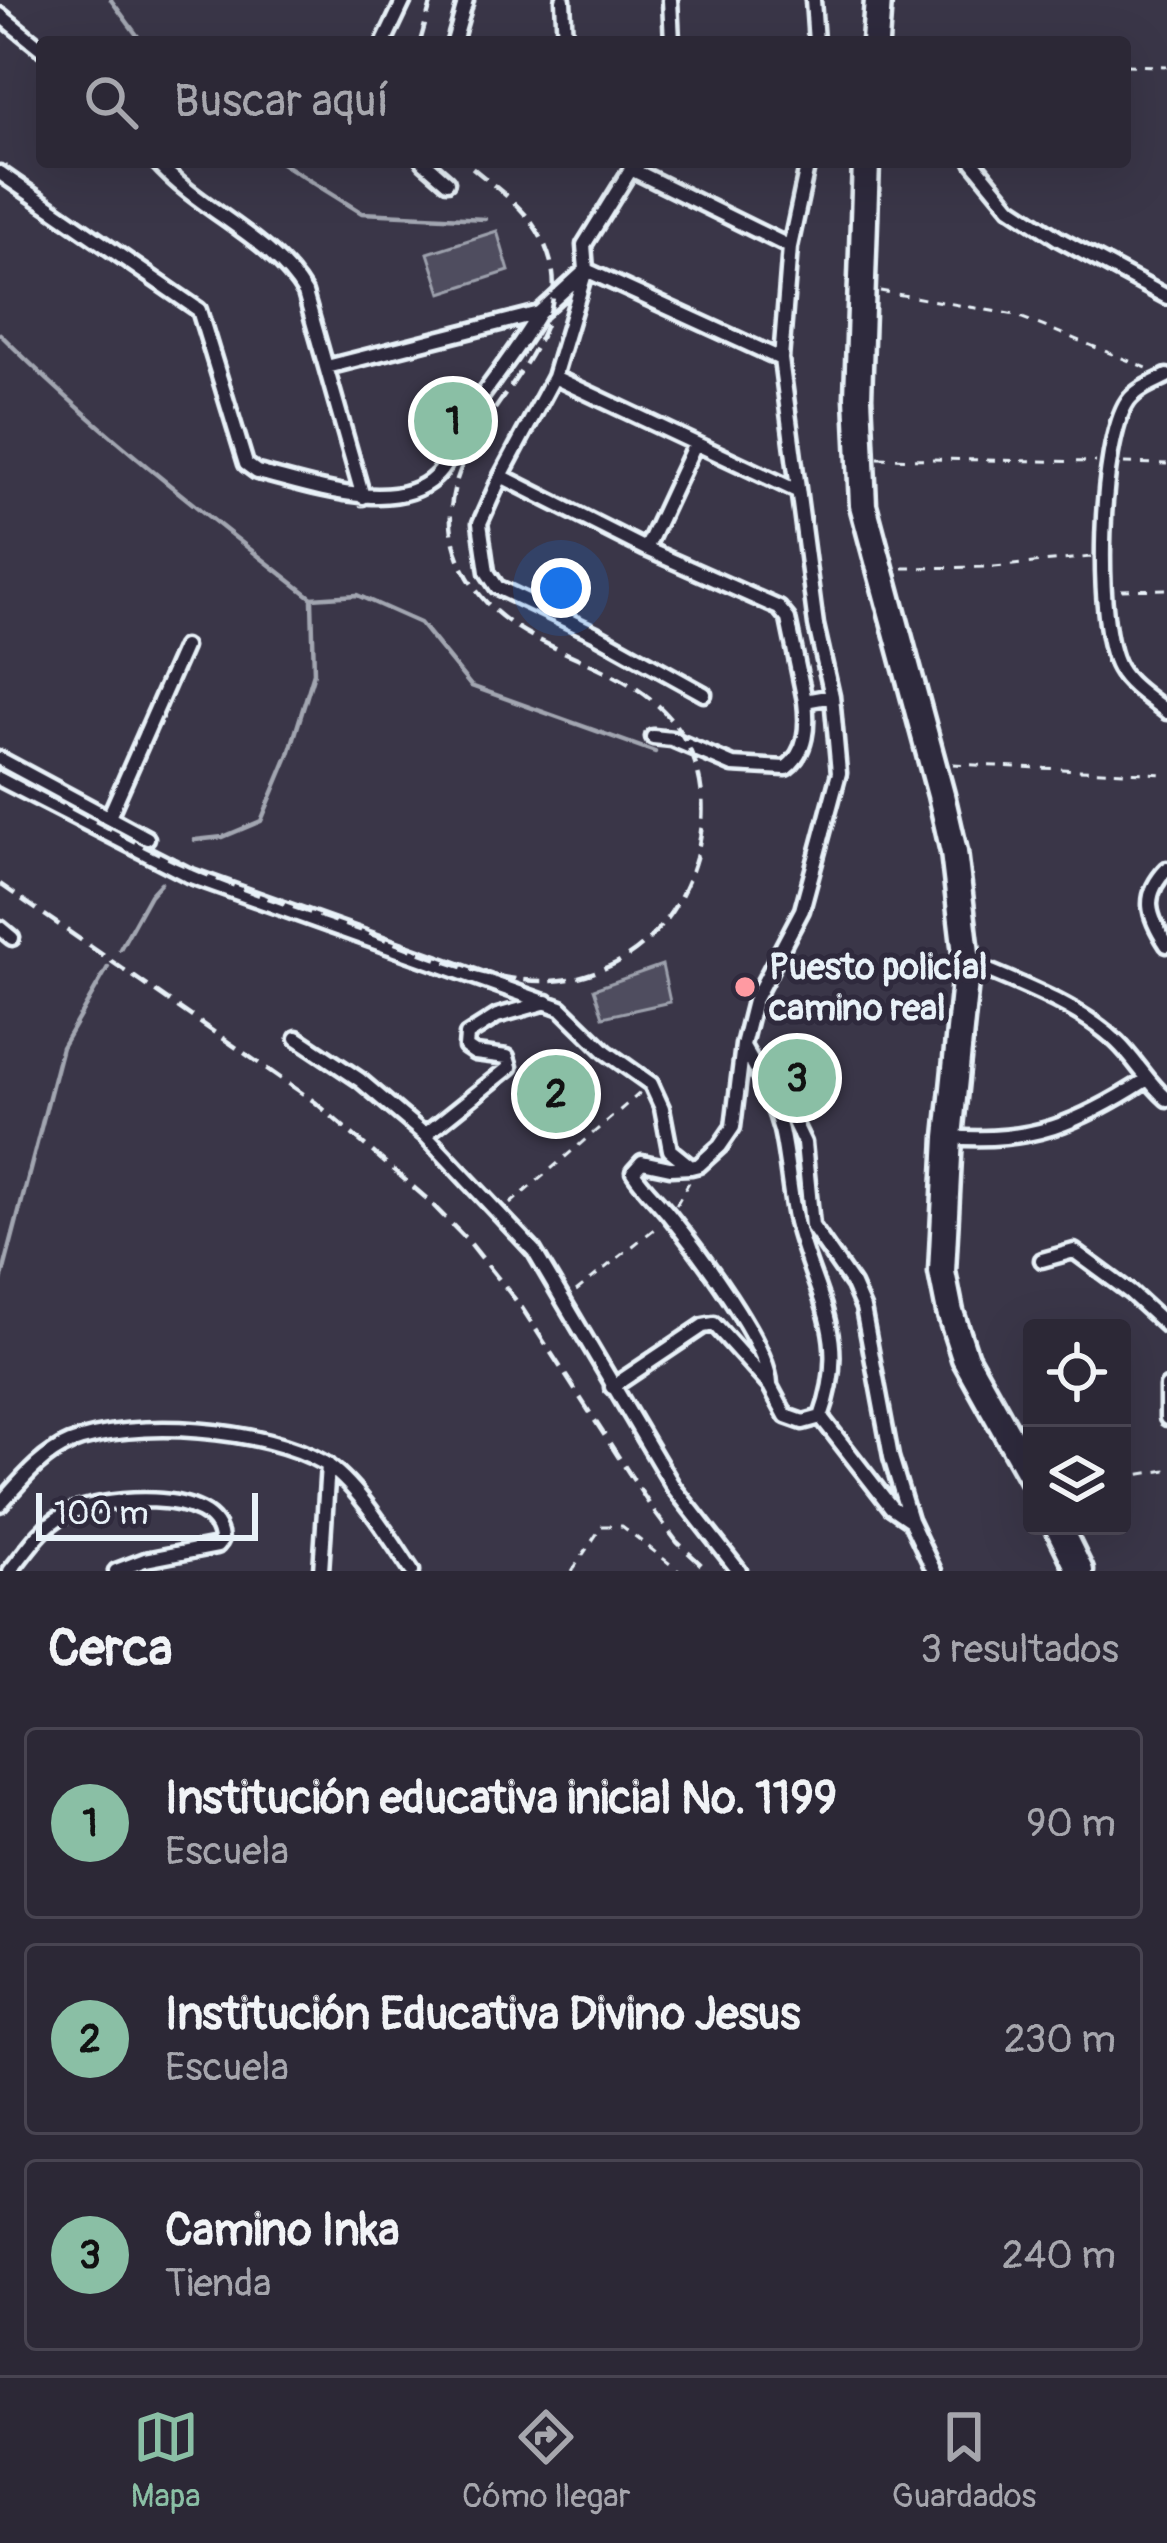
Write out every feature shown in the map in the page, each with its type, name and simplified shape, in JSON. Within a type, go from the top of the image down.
[{"type":"highway","points":[[875,36],[878,0]]},
{"type":"highway","points":[[866,168],[858,458],[863,505],[954,852],[967,962],[941,1239],[950,1312],[971,1372],[1023,1462]]},
{"type":"highway","points":[[1062,1535],[1080,1571]]},
{"type":"street","points":[[387,36],[404,0]]},
{"type":"street","points":[[456,36],[466,0]]},
{"type":"street","points":[[563,0],[566,36]]},
{"type":"street","points":[[670,0],[672,36]]},
{"type":"street","points":[[813,0],[816,36]]},
{"type":"street","points":[[0,16],[36,44]]},
{"type":"street","points":[[162,168],[180,188],[291,269],[305,293],[363,497]]},
{"type":"street","points":[[431,168],[447,182]]},
{"type":"street","points":[[636,168],[584,245],[586,270],[554,377],[480,523],[487,572],[497,587],[594,633],[704,694]]},
{"type":"street","points":[[641,168],[790,247]]},
{"type":"street","points":[[770,1385],[769,1369],[755,1339],[670,1216],[635,1176],[634,1167],[648,1162],[670,1168],[695,1166],[734,1127],[743,1046],[754,1001],[802,910],[838,773],[832,696],[816,625],[781,359],[790,247],[807,168]]},
{"type":"street","points":[[978,168],[1010,207],[1167,297]]},
{"type":"street","points":[[0,173],[199,310],[246,464],[256,472],[363,497],[418,489],[438,476],[463,423],[514,356],[539,313],[586,270]]},
{"type":"street","points":[[586,270],[781,359]]},
{"type":"street","points":[[326,367],[539,313]]},
{"type":"street","points":[[1167,376],[1131,397],[1112,437],[1107,462],[1104,590],[1117,665],[1126,679],[1167,712]]},
{"type":"street","points":[[554,377],[797,491]]},
{"type":"street","points":[[646,549],[694,446]]},
{"type":"street","points":[[501,476],[785,613],[805,701],[806,730],[800,753],[786,768],[733,765],[672,739],[653,736]]},
{"type":"street","points":[[118,841],[114,819],[184,647]]},
{"type":"street","points":[[805,701],[832,696]]},
{"type":"street","points":[[0,759],[148,838]]},
{"type":"street","points":[[0,779],[118,841],[239,894],[548,1002],[651,1084],[662,1108],[670,1150],[695,1166]]},
{"type":"street","points":[[1167,869],[1148,898],[1151,920],[1167,944]]},
{"type":"street","points":[[0,928],[12,938]]},
{"type":"street","points":[[967,962],[1081,1014],[1117,1041],[1167,1099]]},
{"type":"street","points":[[425,1135],[510,1067],[507,1057],[479,1054],[466,1047],[467,1035],[496,1016],[548,1002]]},
{"type":"street","points":[[297,1038],[360,1079],[425,1135],[534,1251],[674,1488],[739,1571]]},
{"type":"street","points":[[612,1387],[709,1324],[719,1326],[770,1385],[790,1419],[811,1422],[821,1417],[835,1365],[827,1309],[797,1226],[781,1131],[769,1093],[743,1046]]},
{"type":"street","points":[[949,1137],[999,1140],[1056,1130],[1146,1080]]},
{"type":"street","points":[[769,1093],[791,1116],[804,1144],[812,1226],[853,1285],[863,1308],[891,1456],[910,1520],[934,1571]]},
{"type":"street","points":[[1042,1260],[1074,1251],[1167,1326]]},
{"type":"street","points":[[1167,1387],[1167,1418]]},
{"type":"street","points":[[821,1417],[891,1508],[910,1520]]},
{"type":"street","points":[[0,1504],[54,1451],[90,1437],[202,1429],[260,1440],[328,1465],[358,1495],[412,1571]]},
{"type":"street","points":[[321,1571],[328,1465]]},
{"type":"street","points":[[10,1571],[59,1516],[93,1504],[165,1499],[208,1517],[219,1527],[217,1546],[145,1559],[116,1571]]},
{"type":"path","points":[[1131,65],[1167,66]]},
{"type":"path","points":[[860,288],[1015,316],[1167,376]]},
{"type":"path","points":[[858,458],[1167,464]]},
{"type":"path","points":[[878,568],[994,567],[1105,555]]},
{"type":"path","points":[[1104,590],[1167,589]]},
{"type":"path","points":[[933,763],[1167,774]]},
{"type":"path","points":[[500,1213],[651,1084]]},
{"type":"path","points":[[565,1300],[670,1216],[695,1166]]},
{"type":"path","points":[[1131,1476],[1167,1470]]},
{"type":"path","points":[[572,1571],[602,1526],[622,1526],[679,1571]]},
{"type":"shaded area","points":[[497,231],[509,271],[441,293],[428,253]]},
{"type":"shaded area","points":[[662,965],[670,1002],[603,1017],[594,989]]},
{"type":"waterway","points":[[111,0],[138,36]]},
{"type":"waterway","points":[[290,168],[362,213],[485,219]]},
{"type":"waterway","points":[[0,334],[113,438],[312,598],[357,595],[420,623],[471,686],[655,752]]},
{"type":"waterway","points":[[195,840],[223,837],[261,821],[289,754],[314,673],[312,600]]},
{"type":"waterway","points":[[120,949],[161,883]]},
{"type":"waterway","points":[[0,1285],[62,1047],[108,967]]},
{"type":"railway","points":[[422,36],[432,0]]},
{"type":"railway","points":[[0,770],[200,872],[500,977],[546,981],[591,974],[644,944],[666,919],[691,874],[699,846],[702,797],[694,760],[674,723],[648,697],[515,626],[486,602],[464,570],[451,520],[458,475],[479,433],[532,353],[550,312],[552,269],[532,223],[473,168]]},
{"type":"railway","points":[[0,884],[315,1102],[426,1198],[522,1308],[653,1510],[677,1542],[708,1571]]},
{"type":"place","name":"Institución educativa inicial No. 1199","points":[[453,421]]},
{"type":"place","name":"Puesto policíal camino real","points":[[745,987]]},
{"type":"place","name":"Camino Inka","points":[[797,1078]]},
{"type":"place","name":"Institución Educativa Divino Jesus","points":[[556,1094]]}]
